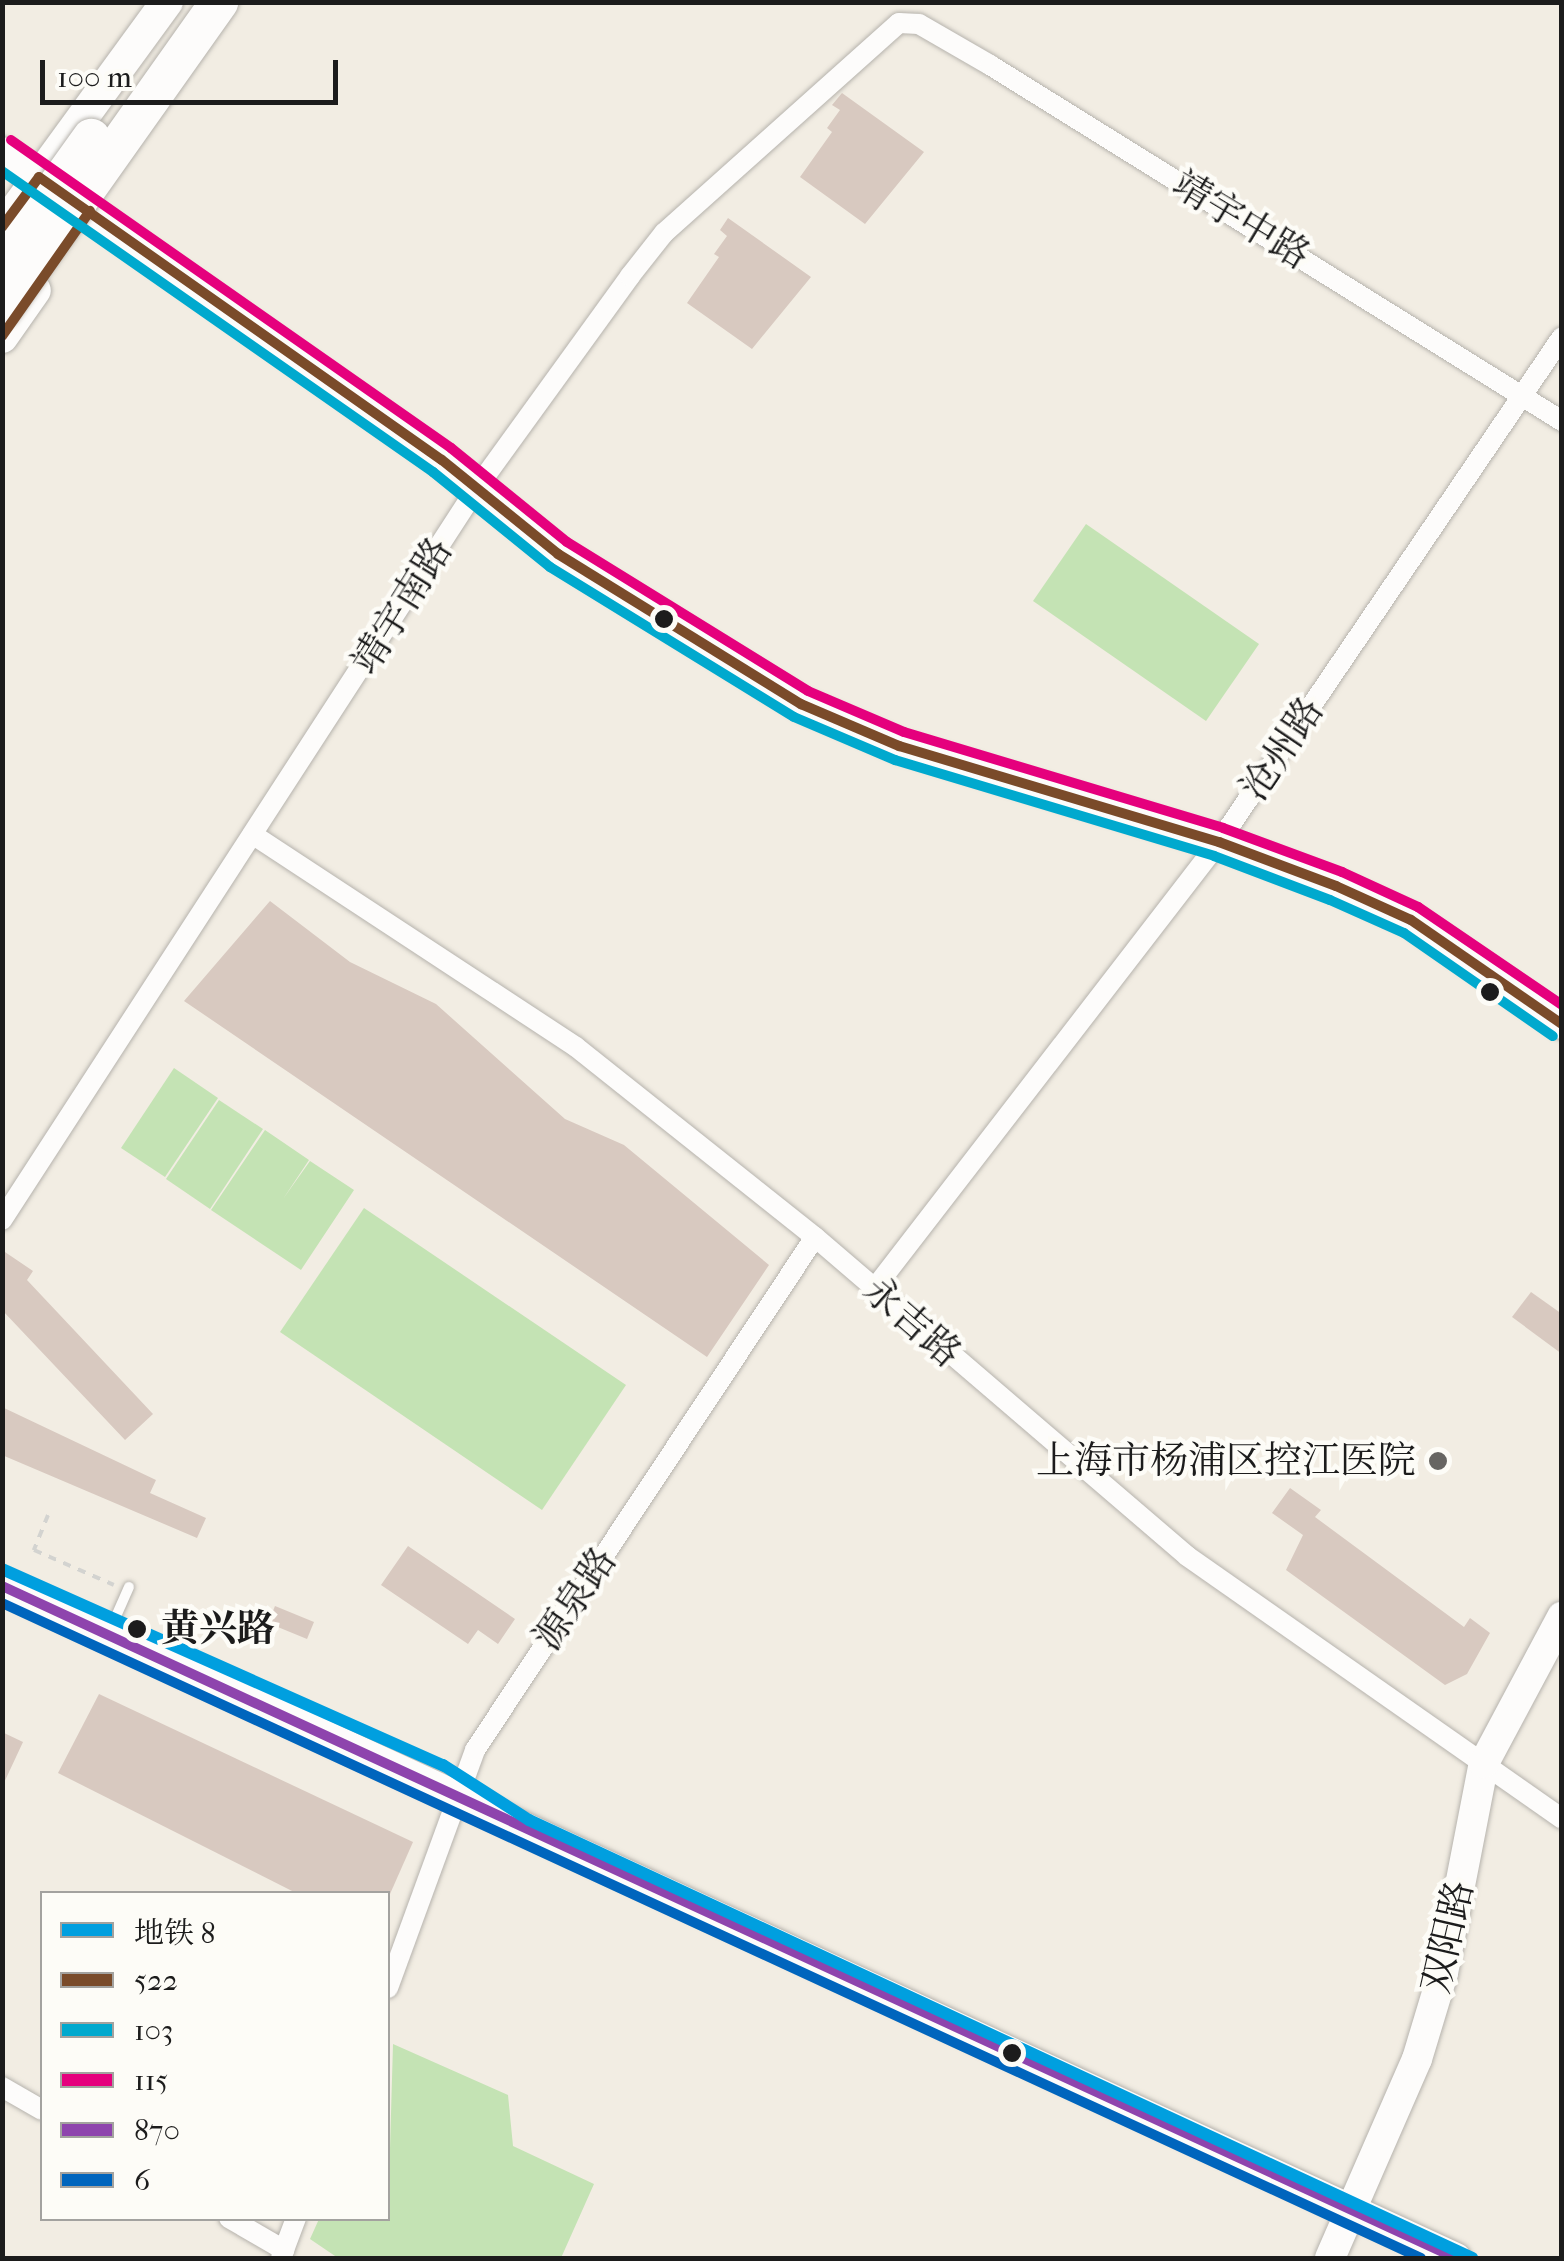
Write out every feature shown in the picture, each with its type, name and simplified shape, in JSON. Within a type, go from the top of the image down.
[{"type":"highway","points":[[2,262],[190,2]]},
{"type":"highway","points":[[2,309],[218,2]]},
{"type":"main road","points":[[2,228],[166,2]]},
{"type":"main road","points":[[2,337],[235,2]]},
{"type":"street","name":"靖宇中路","points":[[918,24],[1562,421]]},
{"type":"street","name":"靖宇南路","points":[[2,1220],[255,836],[476,490],[664,233],[890,27],[918,24]]},
{"type":"street","points":[[2,152],[90,211],[663,624],[801,704],[899,746],[1219,842],[1410,920],[1562,1024]]},
{"type":"street","name":"沧州路","points":[[874,1289],[1219,842],[1562,337]]},
{"type":"street","name":"永吉路","points":[[255,836],[576,1047],[815,1237],[1187,1556],[1562,1819]]},
{"type":"street","name":"源泉路","points":[[390,1983],[481,1741],[815,1237]]},
{"type":"street","points":[[2,1586],[1352,2214],[1456,2258]]},
{"type":"street","name":"双阳路","points":[[1330,2258],[1417,2059],[1442,1973],[1484,1763],[1562,1617]]},
{"type":"street","points":[[2,2086],[40,2109]]},
{"type":"street","points":[[233,2221],[282,2254],[295,2221]]},
{"type":"lane","points":[[108,1635],[128,1589]]},
{"type":"path","points":[[48,1515],[34,1550],[128,1589]]},
{"type":"green space","points":[[1086,524],[1259,644],[1206,721],[1033,601]]},
{"type":"green space","points":[[174,1068],[218,1098],[165,1177],[121,1148]]},
{"type":"green space","points":[[219,1100],[263,1129],[210,1209],[166,1179]]},
{"type":"green space","points":[[265,1130],[309,1160],[283,1199],[310,1161],[354,1190],[301,1270],[211,1210]]},
{"type":"green space","points":[[364,1208],[626,1385],[542,1510],[280,1332]]},
{"type":"green space","points":[[393,2044],[508,2095],[513,2146],[594,2184],[561,2258],[338,2258],[310,2239],[318,2221],[390,2221]]},
{"type":"building","points":[[842,93],[924,152],[865,224],[800,177],[832,132],[827,128],[840,110],[832,105]]},
{"type":"building","points":[[728,218],[811,277],[752,349],[687,303],[719,257],[714,254],[727,236],[720,230]]},
{"type":"building","points":[[270,901],[350,962],[436,1004],[565,1119],[624,1145],[769,1265],[707,1357],[184,1001]]},
{"type":"building","points":[[2,1250],[33,1271],[27,1280],[153,1414],[125,1440],[2,1310]]},
{"type":"building","points":[[1531,1292],[1562,1314],[1562,1354],[1512,1317]]},
{"type":"building","points":[[2,1407],[156,1480],[150,1493],[206,1518],[197,1538],[2,1455]]},
{"type":"building","points":[[1290,1488],[1321,1510],[1315,1517],[1464,1627],[1470,1618],[1490,1633],[1467,1674],[1445,1685],[1286,1570],[1303,1535],[1272,1513]]},
{"type":"building","points":[[408,1546],[515,1619],[498,1644],[478,1630],[468,1644],[381,1585]]},
{"type":"building","points":[[275,1606],[314,1622],[307,1639],[268,1623]]},
{"type":"building","points":[[99,1694],[413,1842],[390,1894],[292,1891],[58,1773]]},
{"type":"building","points":[[2,1732],[23,1742],[2,1787]]},
{"type":"metro line","name":"8","points":[[2,1569],[443,1765],[529,1820],[1472,2258]]},
{"type":"transit line","name":"115","points":[[11,140],[451,448],[567,542],[808,691],[904,732],[1223,828],[1342,872],[1418,907],[1562,1005]]},
{"type":"transit line","name":"103","points":[[2,171],[433,472],[550,567],[794,717],[895,760],[1214,856],[1330,900],[1404,933],[1553,1036]]},
{"type":"transit line","name":"522","points":[[2,227],[39,177],[442,460],[558,554],[801,704],[899,746],[1219,842],[1336,886],[1411,920],[1562,1024]]},
{"type":"transit line","name":"522","points":[[2,336],[90,211]]},
{"type":"transit line","name":"870","points":[[2,1586],[1456,2258]]},
{"type":"transit line","name":"6","points":[[2,1603],[1421,2258]]},
{"type":"place","name":"上海市杨浦区控江医院","points":[[1438,1461]]},
{"type":"place","name":"黄兴路","points":[[137,1629]]}]
